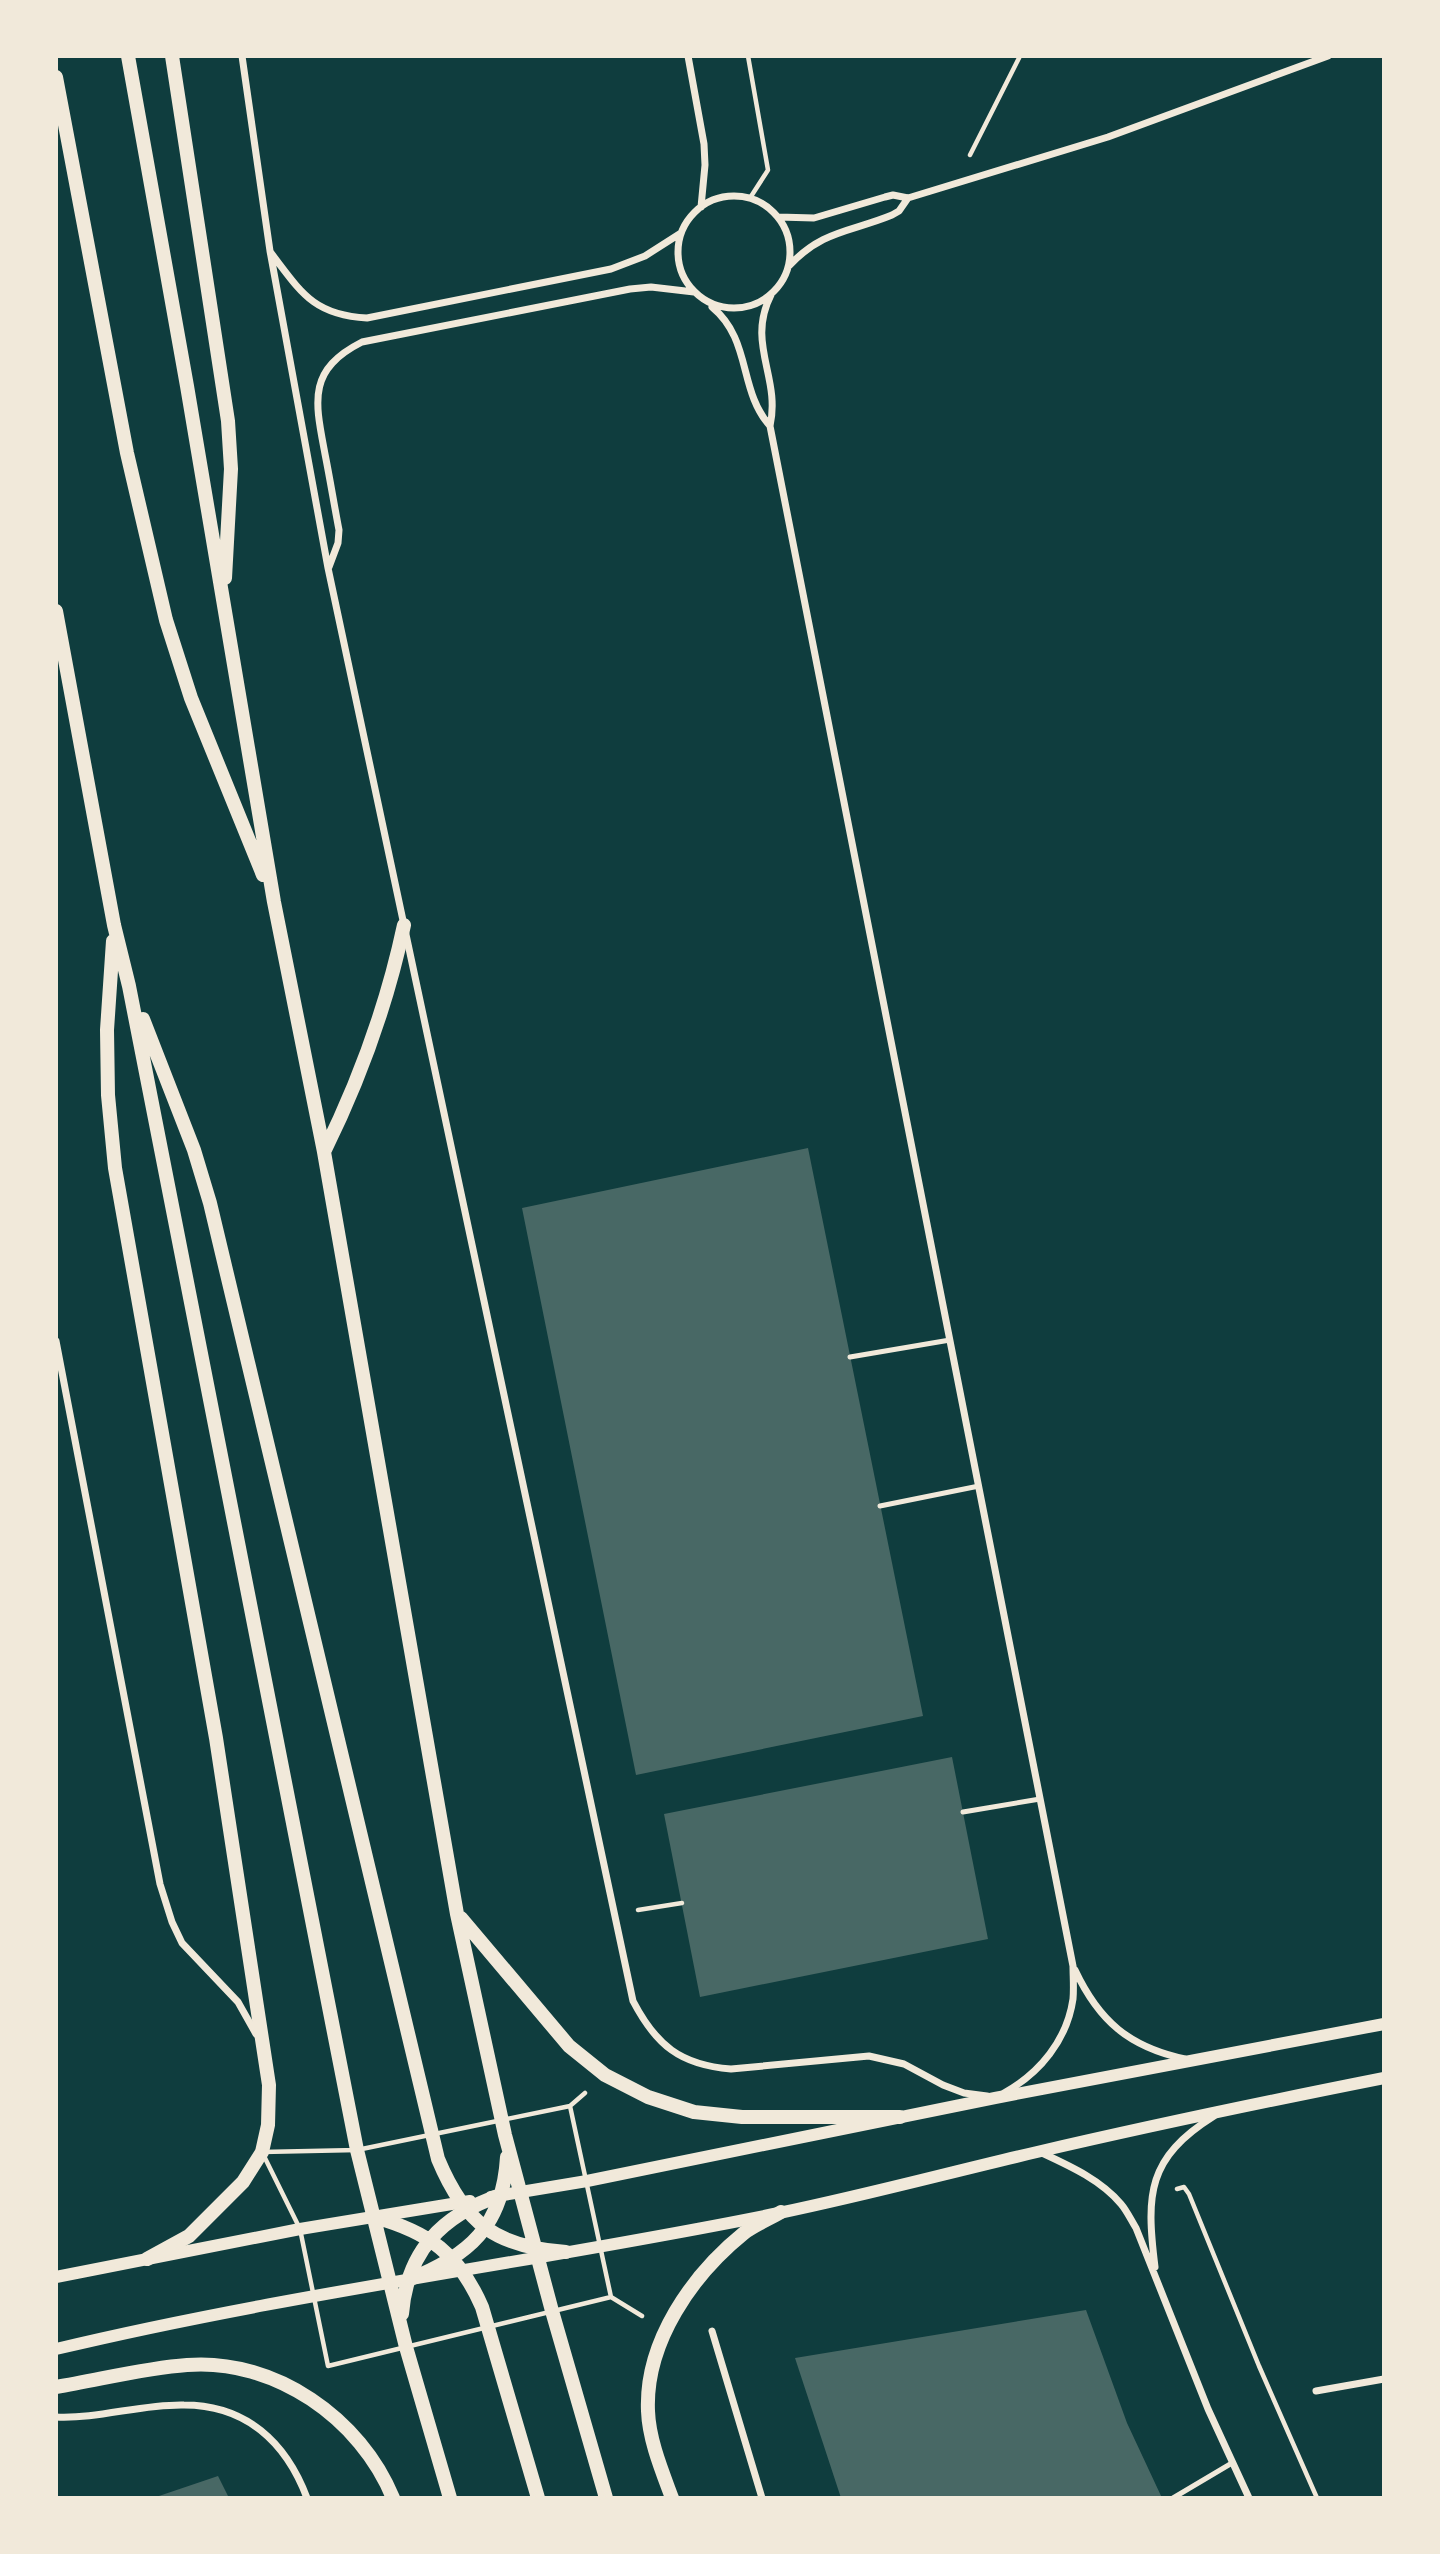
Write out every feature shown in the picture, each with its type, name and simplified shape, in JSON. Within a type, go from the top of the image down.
[{"type":"main road","points":[[128,56],[274,902],[324,1152],[457,1914],[505,2135],[606,2498]]},
{"type":"main road","points":[[172,56],[228,421],[231,469],[223,604]]},
{"type":"main road","points":[[56,76],[127,453],[166,620],[191,698],[274,902]]},
{"type":"main road","points":[[56,611],[114,925],[129,986],[357,2150],[402,2331],[450,2498]]},
{"type":"main road","points":[[114,925],[107,1030],[108,1095],[115,1168],[216,1738],[269,2085],[268,2124],[262,2152],[243,2182],[188,2236],[147,2259]]},
{"type":"main road","points":[[324,1152],[365,1064],[394,972],[404,925]]},
{"type":"main road","points":[[129,986],[194,1150],[210,1203],[438,2159],[463,2206],[485,2228],[537,2253],[566,2252]]},
{"type":"main road","points":[[457,1914],[569,2046],[605,2075],[648,2097],[694,2112],[742,2117],[900,2117]]},
{"type":"main road","points":[[408,2280],[453,2258],[471,2245],[485,2228],[501,2196],[506,2176],[505,2135]]},
{"type":"main road","points":[[402,2331],[403,2296],[421,2252],[463,2206],[501,2196]]},
{"type":"main road","points":[[672,2498],[658,2461],[648,2412],[650,2371],[665,2331],[695,2283],[721,2254],[746,2231],[781,2212]]},
{"type":"main road","points":[[374,2217],[430,2240],[453,2258],[463,2270],[482,2307],[538,2498]]},
{"type":"main road","points":[[56,2387],[189,2365],[229,2367],[268,2378],[305,2393],[332,2413],[356,2438],[384,2478],[393,2498]]},
{"type":"street","points":[[242,56],[270,251],[328,568],[633,2001],[646,2026],[659,2040],[677,2054],[713,2068],[731,2070],[869,2056],[904,2064],[964,2093],[995,2098],[1024,2082],[1048,2059],[1064,2030],[1073,1999],[1073,1966],[770,426],[772,391],[760,337],[765,308],[771,295],[799,255],[824,237],[892,215],[899,211],[908,198]]},
{"type":"street","points":[[688,56],[704,144],[701,207]]},
{"type":"street","points":[[778,217],[814,218],[885,197],[908,198],[954,185],[1121,133],[1328,56]]},
{"type":"street","points":[[770,426],[756,407],[738,342],[731,327],[694,292],[685,279],[677,249],[689,218],[701,207],[717,199],[733,196],[750,198],[766,205],[778,217],[787,232],[789,266]]},
{"type":"street","points":[[270,251],[306,297],[324,309],[345,317],[367,318],[611,269],[645,256],[681,233]]},
{"type":"street","points":[[328,568],[338,543],[339,530],[318,414],[317,391],[326,370],[340,353],[362,342],[630,289],[694,292]]},
{"type":"street","points":[[708,303],[724,308],[741,308],[757,304],[771,295]]},
{"type":"street","points":[[56,1341],[160,1884],[182,1943],[238,2002],[251,2022],[263,2050]]},
{"type":"street","points":[[1073,1966],[1087,1995],[1106,2019],[1130,2039],[1159,2053],[1190,2060]]},
{"type":"street","points":[[501,2196],[1384,2024]]},
{"type":"street","points":[[566,2252],[781,2212],[1039,2151],[1384,2078]]},
{"type":"street","points":[[1156,2274],[1149,2222],[1150,2196],[1158,2171],[1176,2145],[1196,2127],[1224,2110]]},
{"type":"street","points":[[1039,2151],[1076,2169],[1100,2185],[1121,2204],[1136,2228],[1156,2274],[1178,2338],[1249,2498]]},
{"type":"street","points":[[56,2277],[374,2217],[463,2206]]},
{"type":"street","points":[[56,2349],[136,2330],[463,2270],[537,2253]]},
{"type":"street","points":[[712,2331],[762,2498]]},
{"type":"street","points":[[1316,2391],[1384,2378]]},
{"type":"street","points":[[56,2417],[85,2417],[183,2404],[215,2408],[245,2420],[271,2437],[299,2476],[307,2498]]},
{"type":"lane","points":[[850,1357],[950,1340]]},
{"type":"lane","points":[[880,1506],[979,1486]]},
{"type":"lane","points":[[963,1812],[1040,1799]]},
{"type":"lane","points":[[1173,2498],[1232,2463]]},
{"type":"path","points":[[748,56],[768,170],[750,198]]},
{"type":"path","points":[[954,185],[1020,56]]},
{"type":"path","points":[[615,1914],[682,1903]]},
{"type":"path","points":[[1150,2196],[1184,2187],[1189,2194],[1259,2366],[1317,2498]]},
{"type":"building","points":[[808,1148],[923,1716],[636,1775],[522,1208]]},
{"type":"building","points":[[952,1757],[988,1939],[700,1997],[664,1814]]},
{"type":"building","points":[[1086,2310],[1127,2423],[1162,2498],[841,2498],[795,2358]]},
{"type":"building","points":[[218,2476],[229,2498],[153,2498]]}]
